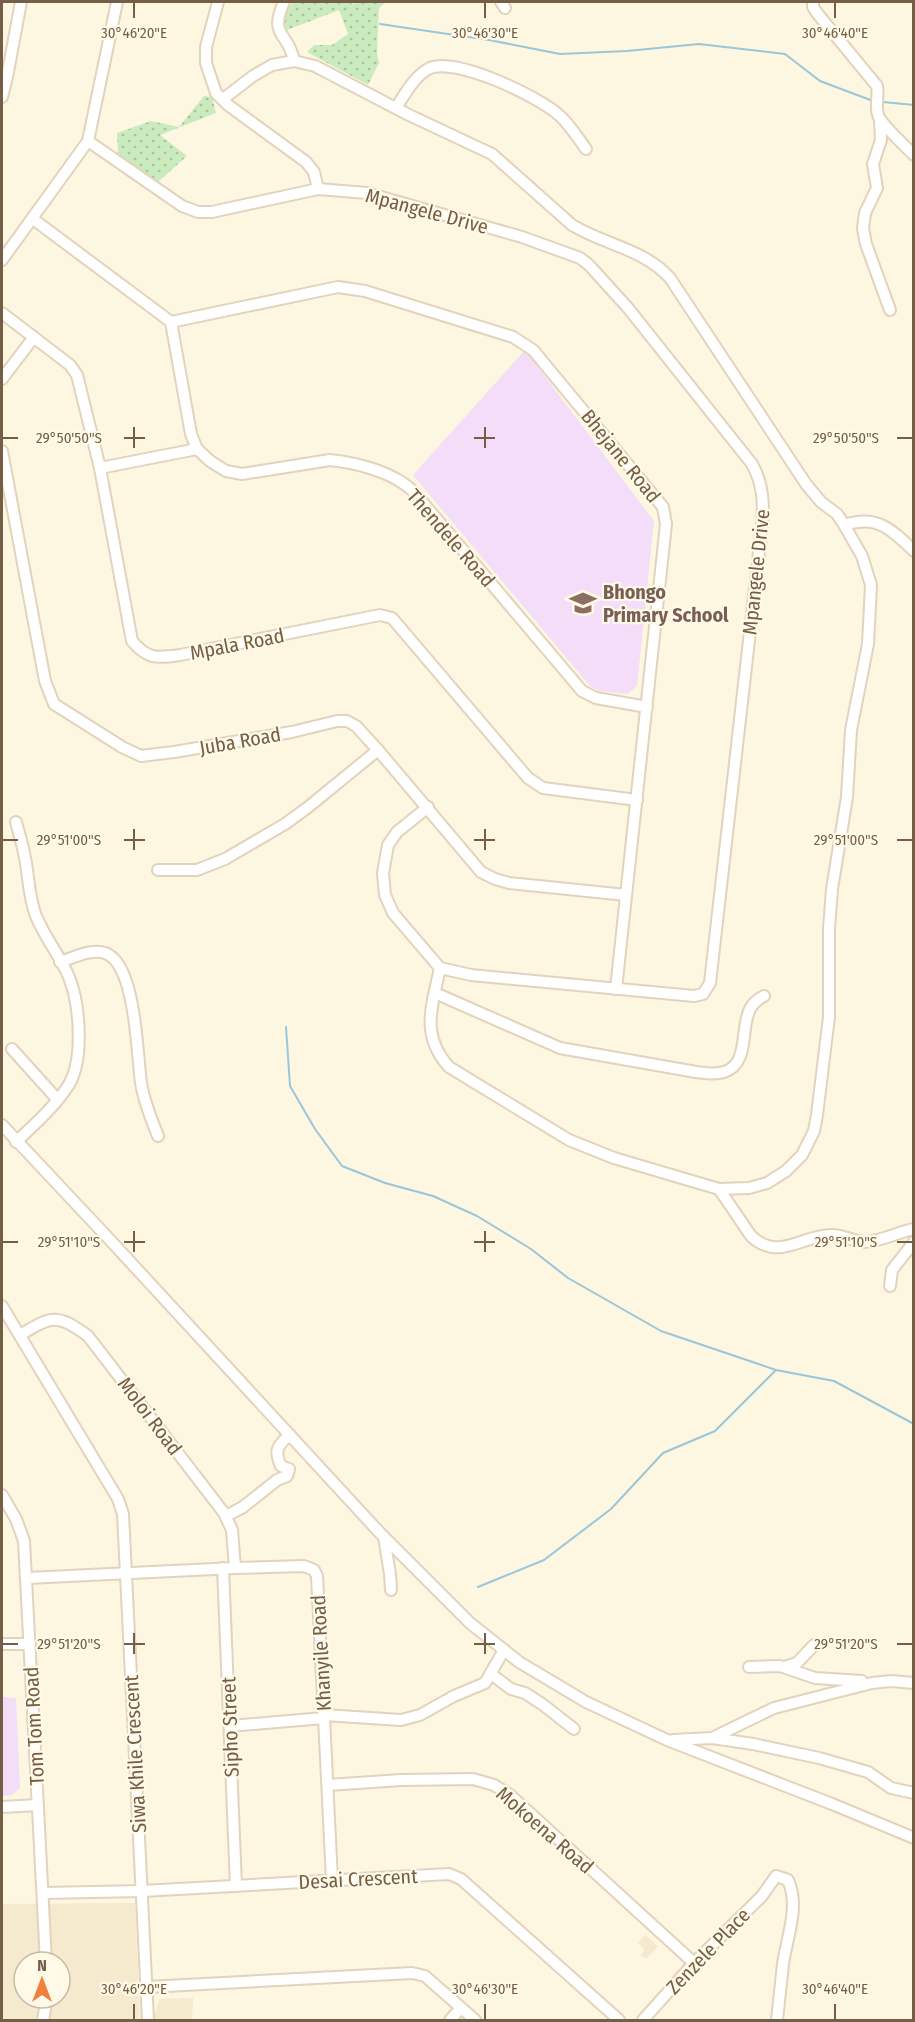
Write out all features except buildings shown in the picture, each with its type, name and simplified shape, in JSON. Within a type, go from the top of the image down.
[{"type":"street","points":[[2,97],[21,2]]},
{"type":"street","points":[[2,260],[88,141],[117,2]]},
{"type":"street","points":[[218,2],[206,47],[206,63],[216,93],[306,162],[314,172],[318,189]]},
{"type":"street","points":[[284,2],[278,15],[277,25],[281,36],[291,49],[294,61]]},
{"type":"street","points":[[813,2],[817,13],[848,54],[877,86],[876,106],[882,140],[873,164],[877,188],[865,213],[863,228],[866,244],[890,310]]},
{"type":"street","points":[[223,99],[272,65],[294,61],[304,62],[492,154],[572,225],[639,254],[660,266],[762,421],[806,484],[821,502],[837,514],[862,556],[871,585],[868,644],[850,730],[847,797],[832,889],[829,927],[829,1017],[817,1115],[814,1131],[802,1155],[786,1171],[767,1183],[749,1188],[719,1189],[614,1158],[569,1140],[449,1067],[438,1054],[433,1041],[431,1011],[440,968],[388,905],[382,873],[388,845],[393,837],[428,807]]},
{"type":"street","points":[[396,108],[416,78],[429,69],[449,66],[515,88],[546,104],[561,116],[586,149]]},
{"type":"street","points":[[880,120],[914,155]]},
{"type":"street","name":"Mpangele Drive","points":[[88,141],[182,206],[198,212],[212,212],[318,189],[367,193],[522,237],[580,258],[628,308],[752,464],[759,476],[764,509],[710,983],[703,994],[694,996],[471,975],[440,968]]},
{"type":"street","points":[[33,219],[171,322],[191,434],[197,449],[100,468]]},
{"type":"street","name":"Bhejane Road","points":[[171,322],[338,287],[365,291],[513,337],[533,350],[663,507],[666,524],[616,989]]},
{"type":"street","name":"Mpala Road","points":[[2,313],[70,365],[77,375],[100,468],[132,642],[146,654],[157,658],[180,655],[380,615],[386,616],[392,618],[537,786],[637,800]]},
{"type":"street","points":[[2,380],[34,337]]},
{"type":"street","name":"Thendele Road","points":[[197,449],[226,471],[243,474],[330,460],[341,461],[397,479],[413,491],[582,691],[596,698],[647,707]]},
{"type":"street","name":"Juba Road","points":[[2,451],[4,483],[45,681],[54,704],[65,712],[141,756],[347,721],[356,726],[378,750],[481,872],[495,879],[521,884],[626,895]]},
{"type":"street","points":[[845,525],[855,522],[874,522],[891,531],[914,551]]},
{"type":"street","points":[[158,870],[197,870],[225,859],[299,814],[378,750]]},
{"type":"street","points":[[16,822],[25,854],[35,913],[73,988],[80,1031],[73,1074],[68,1087],[16,1142]]},
{"type":"street","points":[[60,962],[99,951],[111,956],[119,963],[132,1005],[141,1084],[158,1136]]},
{"type":"street","points":[[435,993],[560,1048],[696,1072],[716,1073],[726,1072],[736,1065],[742,1050],[749,1010],[764,996]]},
{"type":"street","points":[[12,1048],[57,1099]]},
{"type":"street","points":[[2,1125],[383,1536],[470,1623],[519,1662],[586,1702],[667,1740],[914,1838]]},
{"type":"street","points":[[719,1189],[751,1236],[766,1245],[793,1246],[832,1234],[866,1242],[914,1229]]},
{"type":"street","points":[[890,1286],[892,1270],[914,1242]]},
{"type":"street","name":"Siwa Khile Crescent","points":[[2,1306],[118,1499],[123,1514],[148,2020]]},
{"type":"street","name":"Moloi Road","points":[[20,1335],[45,1320],[53,1319],[71,1324],[88,1336],[226,1516],[234,1539],[235,1568]]},
{"type":"street","points":[[226,1516],[243,1507],[277,1480],[287,1476],[289,1469],[281,1466],[277,1457],[279,1444],[290,1435]]},
{"type":"street","name":"Tom Tom Road","points":[[2,1495],[21,1531],[27,1578],[45,1950]]},
{"type":"street","points":[[383,1536],[391,1590]]},
{"type":"street","name":"Khanyile Road","points":[[27,1578],[223,1568],[304,1566],[314,1570],[332,1880]]},
{"type":"street","name":"Sipho Street","points":[[223,1568],[236,1886]]},
{"type":"street","points":[[2,1644],[30,1644]]},
{"type":"street","points":[[783,1667],[797,1663],[814,1645]]},
{"type":"street","points":[[230,1726],[324,1717],[401,1720],[410,1718],[485,1683],[504,1650]]},
{"type":"street","points":[[749,1667],[765,1665],[783,1667],[815,1678],[872,1683]]},
{"type":"street","points":[[491,1674],[511,1689],[525,1693],[542,1704],[574,1729]]},
{"type":"street","points":[[712,1738],[765,1711],[872,1683],[891,1681],[914,1683]]},
{"type":"street","points":[[667,1740],[712,1738],[753,1744],[860,1769],[874,1775],[891,1788],[914,1793]]},
{"type":"street","name":"Mokoena Road","points":[[328,1785],[401,1780],[473,1779],[494,1785],[510,1795],[694,1963]]},
{"type":"street","points":[[2,1807],[38,1805]]},
{"type":"street","name":"Desai Crescent","points":[[43,1893],[142,1891],[449,1874],[455,1876],[619,2020]]},
{"type":"street","name":"Zenzele Place","points":[[643,2020],[694,1963],[762,1896],[771,1880],[776,1876],[788,1880],[794,1893],[793,1916],[783,1963],[777,2020]]},
{"type":"street","points":[[147,1987],[412,1973],[425,1976],[475,2020]]},
{"type":"street","points":[[450,2020],[460,2008]]},
{"type":"shaded area","name":"Bhongo Primary School","points":[[525,350],[654,521],[637,686],[627,694],[599,691],[590,686],[413,475]]},
{"type":"shaded area","points":[[2,1697],[16,1698],[20,1788],[12,1795],[2,1796]]},
{"type":"shaded area","points":[[135,1903],[140,2020],[2,2020],[2,1904]]},
{"type":"shaded area","points":[[645,1935],[658,1946],[646,1959],[641,1955],[645,1950],[638,1943]]},
{"type":"shaded area","points":[[193,1998],[192,2020],[152,2020],[160,1999]]},
{"type":"green space","points":[[293,2],[351,2],[352,4],[386,2],[379,8],[377,53],[379,63],[368,85],[307,52],[314,45],[332,45],[348,34],[339,10],[287,30],[283,17]]},
{"type":"green space","points":[[204,96],[212,97],[216,113],[160,135],[187,156],[158,182],[118,154],[117,133],[151,121],[179,127]]},
{"type":"waterway","points":[[380,24],[489,40],[560,54],[627,51],[699,44],[785,54],[820,81],[873,101]]},
{"type":"waterway","points":[[883,102],[914,105]]},
{"type":"waterway","points":[[286,1027],[290,1086],[315,1129],[342,1166],[385,1183],[433,1196],[477,1216],[531,1249],[568,1278],[661,1331],[776,1370],[834,1381],[914,1424]]},
{"type":"waterway","points":[[478,1587],[544,1560],[611,1509],[663,1453],[715,1431],[776,1370]]},
{"type":"place","name":"Bhongo Primary School","points":[[583,603]]}]
